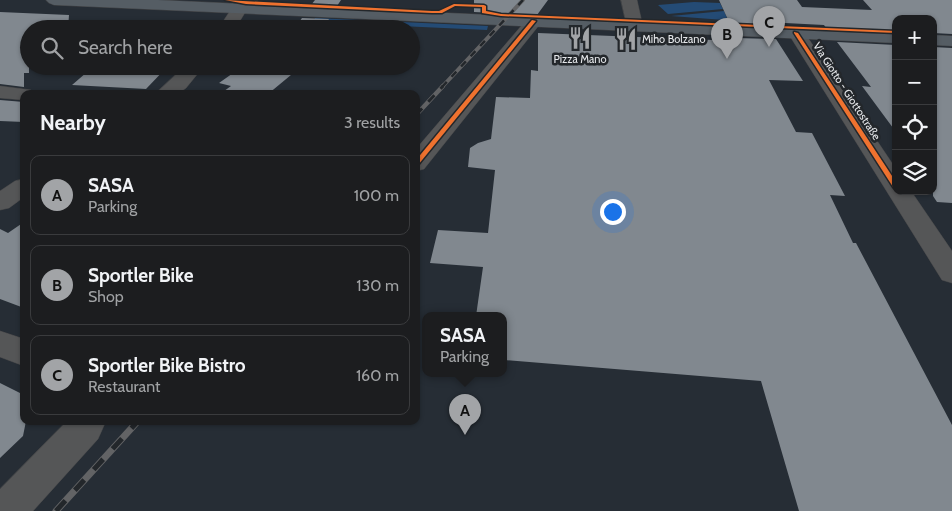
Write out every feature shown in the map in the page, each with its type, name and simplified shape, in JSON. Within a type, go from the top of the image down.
[{"type":"main road","points":[[54,0],[245,4],[534,22],[892,38]]},
{"type":"main road","points":[[937,40],[952,41]]},
{"type":"street","points":[[629,0],[635,27]]},
{"type":"street","points":[[233,20],[245,4]]},
{"type":"street","points":[[420,159],[534,22]]},
{"type":"street","name":"Via Giotto - Giottostraße","points":[[796,33],[892,181]]},
{"type":"street","points":[[169,90],[185,75]]},
{"type":"street","points":[[0,92],[20,94]]},
{"type":"street","points":[[0,202],[20,189]]},
{"type":"street","points":[[901,195],[952,273]]},
{"type":"street","points":[[0,344],[20,352]]},
{"type":"street","points":[[6,511],[54,462],[86,425]]},
{"type":"shaded area","points":[[0,0],[952,0],[952,511],[0,511]]},
{"type":"shaded area","points":[[694,2],[720,3],[723,9],[668,14],[658,5]]},
{"type":"shaded area","points":[[724,11],[727,18],[724,18],[724,20],[671,16]]},
{"type":"shaded area","points":[[315,18],[358,20],[314,20]]},
{"type":"shaded area","points":[[420,23],[488,26],[487,30],[420,27]]},
{"type":"building","points":[[315,0],[341,0],[337,6],[311,5]]},
{"type":"building","points":[[474,0],[548,0],[537,15],[474,12]]},
{"type":"building","points":[[719,0],[797,0],[802,7],[872,10],[863,0],[952,0],[952,34],[937,33],[937,15],[892,15],[892,31],[826,28],[824,25],[766,22],[767,25],[730,24]]},
{"type":"building","points":[[0,12],[69,15],[69,20],[20,20],[20,75],[24,75],[24,87],[0,84]]},
{"type":"building","points":[[302,18],[329,19],[328,20],[301,20]]},
{"type":"building","points":[[538,33],[738,41],[736,38],[776,39],[803,81],[769,80],[796,132],[812,133],[845,196],[830,195],[853,243],[856,243],[952,425],[952,511],[799,511],[761,381],[507,360],[507,312],[477,312],[483,267],[430,263],[438,230],[488,233],[495,170],[468,167],[470,148],[491,139],[496,97],[530,98],[531,70],[538,71]]},
{"type":"building","points":[[837,42],[892,45],[892,127],[862,86],[871,87]]},
{"type":"building","points":[[937,47],[952,48],[952,203],[937,202],[933,196],[937,195]]},
{"type":"building","points":[[84,75],[159,75],[146,89],[72,85]]},
{"type":"building","points":[[230,75],[291,75],[273,90],[226,90],[231,86],[219,83]]},
{"type":"building","points":[[0,100],[20,102],[20,122],[0,121]]},
{"type":"building","points":[[20,225],[20,306],[0,299],[0,229],[8,233]]},
{"type":"building","points":[[0,383],[20,393],[20,425],[25,425],[23,436],[0,458]]},
{"type":"railway","points":[[442,87],[523,0]]},
{"type":"railway","points":[[420,111],[443,86]]},
{"type":"railway","points":[[56,511],[134,425]]},
{"type":"cycle path","points":[[227,0],[246,3],[432,12],[440,12],[454,5],[484,6],[484,12],[501,15],[892,32]]},
{"type":"cycle path","points":[[420,159],[534,21]]},
{"type":"cycle path","points":[[796,33],[892,181]]},
{"type":"place","name":"Pizza Mano","points":[[580,38]]},
{"type":"place","name":"Miho Bolzano","points":[[626,39]]},
{"type":"place","name":"Sportler Bike Bistro","points":[[769,47]]},
{"type":"place","name":"Sportler Bike","points":[[727,59]]},
{"type":"place","name":"SASA","points":[[465,435]]}]
